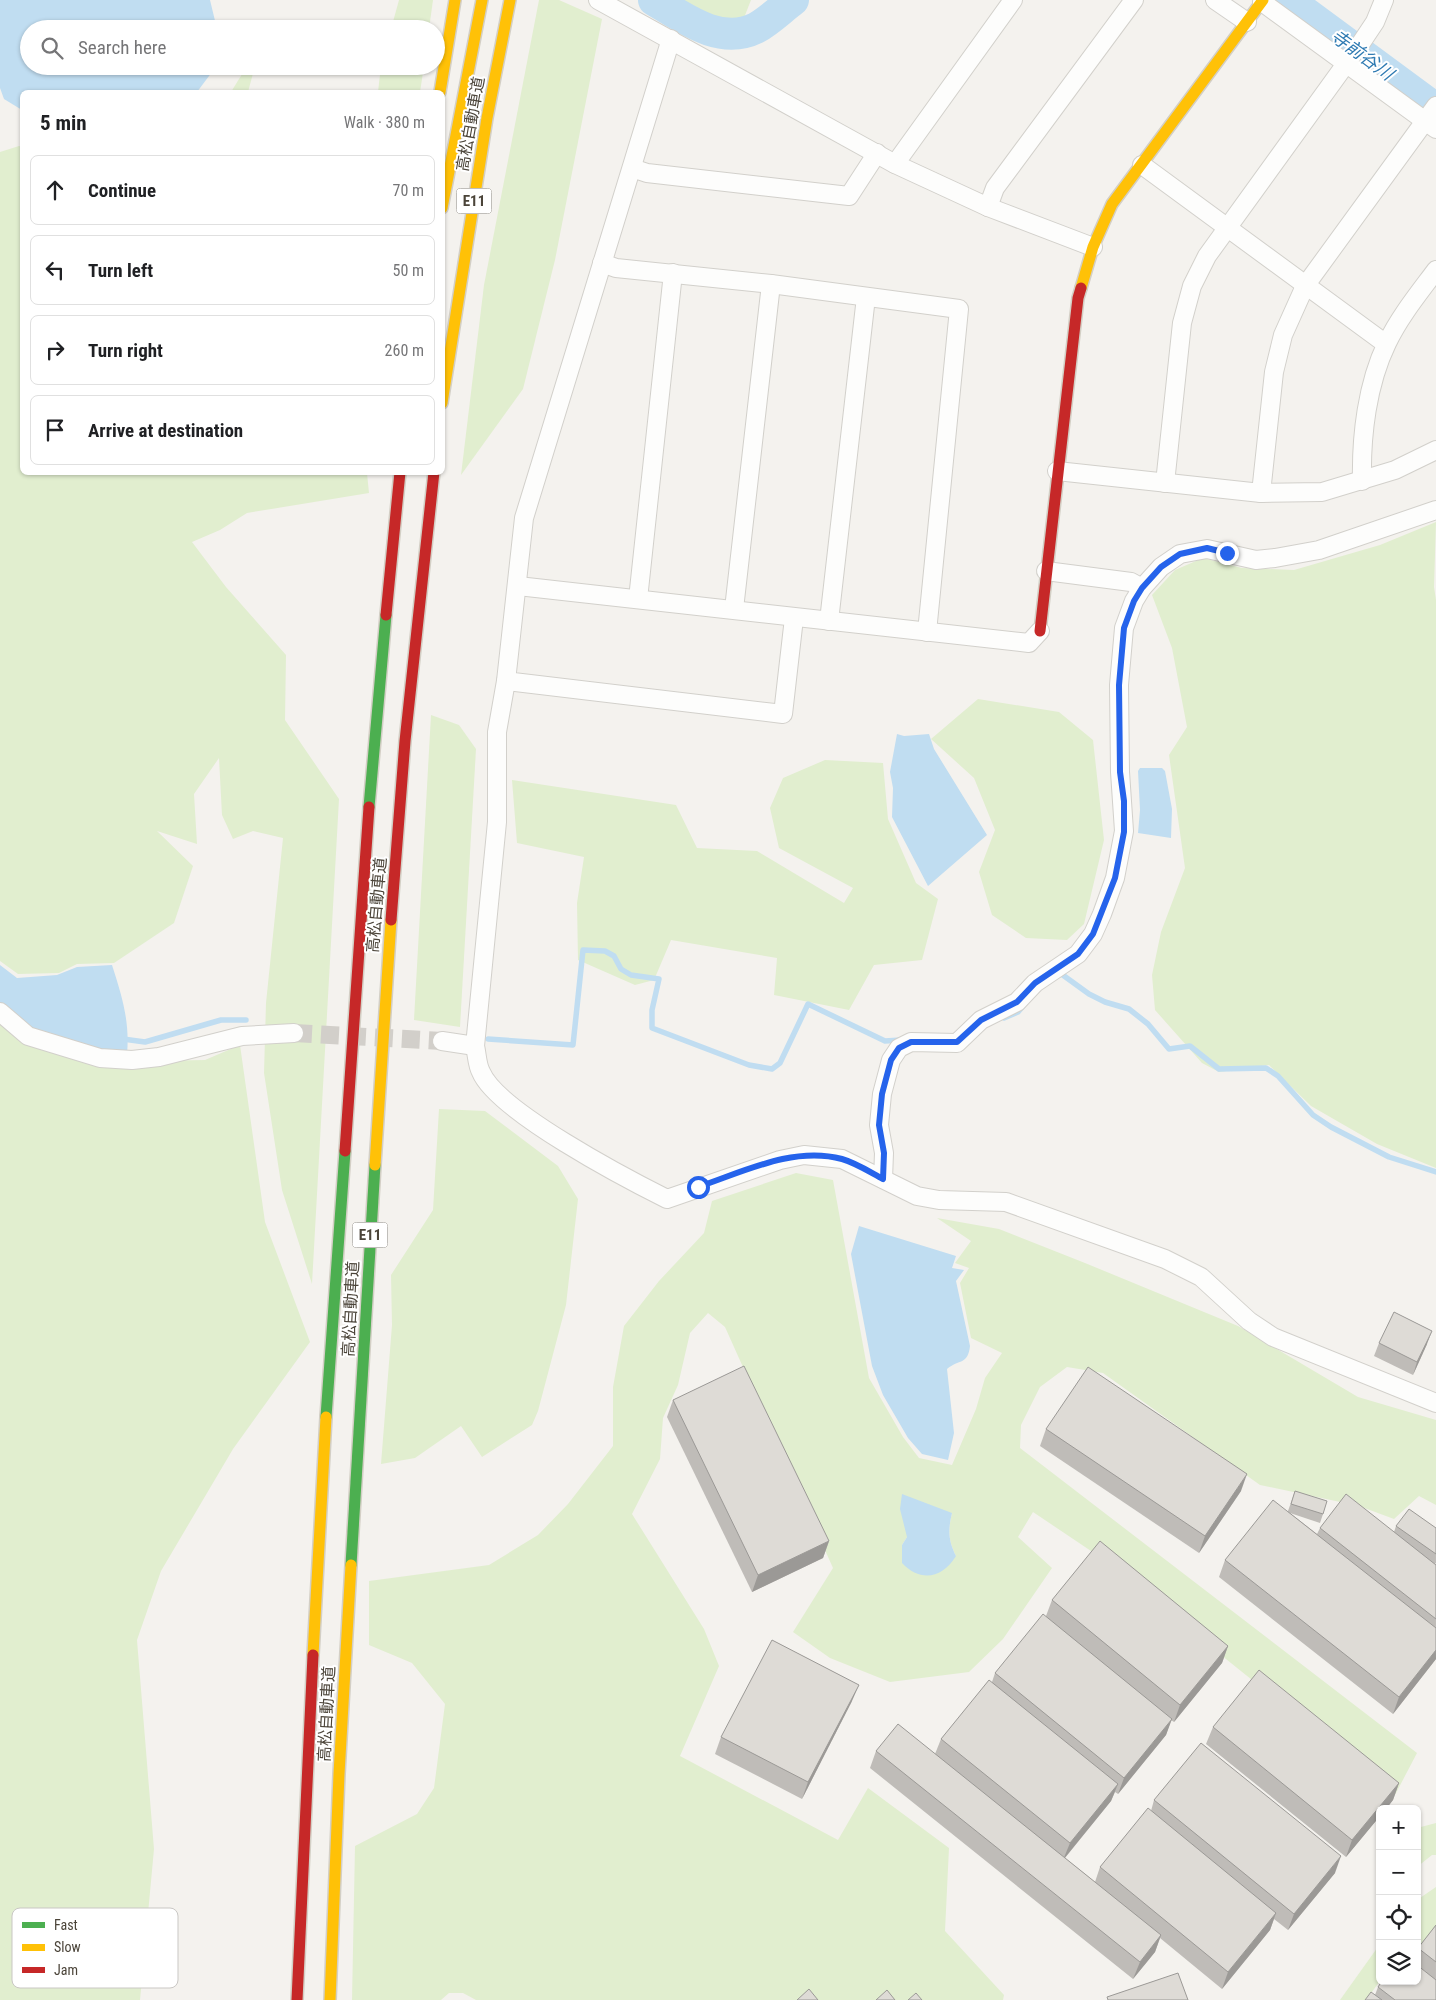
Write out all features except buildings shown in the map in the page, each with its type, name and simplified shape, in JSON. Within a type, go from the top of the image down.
[{"type":"main road","points":[[445,61],[455,0]]},
{"type":"main road","name":"高松自動車道","points":[[445,192],[482,0]]},
{"type":"main road","name":"高松自動車道","points":[[445,384],[487,118],[510,0]]},
{"type":"main road","points":[[1040,631],[1078,298],[1093,247],[1112,204],[1263,1]]},
{"type":"main road","points":[[440,90],[443,75]]},
{"type":"main road","name":"高松自動車道","points":[[297,2000],[307,1761],[329,1369],[374,739],[400,475]]},
{"type":"main road","name":"高松自動車道","points":[[330,2000],[339,1774],[383,1019],[405,741],[434,475]]},
{"type":"street","points":[[895,164],[1013,0]]},
{"type":"street","points":[[988,207],[996,188],[1134,0]]},
{"type":"street","points":[[1215,0],[1247,22]]},
{"type":"street","points":[[1165,483],[1182,323],[1192,286],[1206,256],[1353,54],[1375,22],[1384,0]]},
{"type":"street","points":[[603,1],[895,164],[988,207],[1093,247]]},
{"type":"street","points":[[1261,493],[1274,372],[1283,335],[1306,286],[1432,117],[1353,54],[1263,1]]},
{"type":"street","points":[[671,39],[524,518],[518,586],[506,681],[497,732],[498,822],[476,1046],[481,1073],[501,1096],[539,1126],[617,1174],[667,1199],[780,1160],[804,1155],[842,1159],[917,1196],[939,1200],[1006,1202],[1165,1259],[1202,1278],[1249,1321],[1273,1337],[1436,1403]]},
{"type":"street","points":[[632,168],[647,173],[849,196],[877,153]]},
{"type":"street","points":[[1142,165],[1386,344]]},
{"type":"street","points":[[602,263],[616,268],[771,284],[959,309],[927,632]]},
{"type":"street","points":[[1362,481],[1361,455],[1370,396],[1386,344],[1404,314],[1436,270]]},
{"type":"street","points":[[638,599],[674,273]]},
{"type":"street","points":[[734,610],[771,284]]},
{"type":"street","points":[[829,621],[866,297]]},
{"type":"street","points":[[1057,471],[1261,493],[1322,492],[1395,470],[1436,450]]},
{"type":"street","points":[[883,1179],[884,1153],[879,1125],[882,1094],[891,1060],[899,1048],[911,1042],[957,1042],[981,1020],[1017,1002],[1035,983],[1078,954],[1093,934],[1102,914],[1115,878],[1124,832],[1124,801],[1120,772],[1119,685],[1124,628],[1134,601],[1142,588],[1161,567],[1180,554],[1207,548],[1256,560],[1276,558],[1319,550],[1436,510]]},
{"type":"street","points":[[1046,571],[1131,582],[1142,588]]},
{"type":"street","points":[[518,586],[1029,643],[1040,631]]},
{"type":"street","points":[[506,681],[784,714],[794,618]]},
{"type":"street","points":[[0,1012],[28,1036],[100,1058],[132,1060],[159,1056],[242,1036],[294,1033]]},
{"type":"street","points":[[442,1041],[476,1046]]},
{"type":"green space","points":[[399,0],[433,0],[430,20],[393,20]]},
{"type":"green space","points":[[539,0],[559,0],[602,19],[555,260],[523,389],[461,475],[484,285]]},
{"type":"green space","points":[[670,0],[751,0],[742,23],[721,27]]},
{"type":"green space","points":[[241,75],[253,75],[249,90],[232,90]]},
{"type":"green space","points":[[380,75],[423,75],[420,90],[378,90]]},
{"type":"green space","points":[[20,146],[20,475],[367,475],[369,493],[247,513],[220,530],[192,542],[226,587],[286,655],[285,720],[339,799],[312,1284],[282,1190],[264,1073],[266,1003],[283,838],[253,831],[233,839],[222,815],[219,758],[194,794],[197,844],[157,831],[193,866],[174,923],[114,963],[77,964],[59,973],[18,974],[0,961],[0,152]]},
{"type":"green space","points":[[1436,522],[1434,587],[1436,600],[1436,1168],[1377,1144],[1311,1106],[1269,1065],[1219,1072],[1202,1063],[1155,1010],[1152,975],[1161,932],[1185,868],[1169,755],[1187,727],[1172,648],[1152,595],[1175,570],[1203,558],[1242,568],[1294,570],[1380,545]]},
{"type":"green space","points":[[978,699],[1059,712],[1093,740],[1104,840],[1084,924],[1067,940],[1026,938],[992,915],[979,872],[995,830],[974,778],[931,739]]},
{"type":"green space","points":[[431,715],[459,725],[476,749],[460,1027],[414,1020]]},
{"type":"green space","points":[[825,760],[883,763],[888,819],[916,883],[938,899],[922,960],[874,965],[849,1010],[774,995],[777,958],[671,940],[654,980],[635,985],[578,960],[577,903],[584,857],[517,843],[512,780],[676,805],[697,848],[757,851],[844,903],[853,888],[779,848],[770,808],[783,778]]},
{"type":"green space","points":[[0,1017],[102,1062],[205,1060],[240,1045],[265,1222],[310,1342],[233,1449],[161,1571],[137,1640],[154,1849],[149,1908],[12,1908],[12,1988],[141,1988],[140,2000],[0,2000]]},
{"type":"green space","points":[[439,1109],[485,1111],[558,1166],[578,1199],[566,1305],[538,1411],[532,1425],[482,1457],[461,1426],[415,1458],[381,1464],[392,1325],[391,1275],[433,1210]]},
{"type":"green space","points":[[796,1173],[833,1180],[869,1378],[903,1437],[919,1458],[952,1465],[976,1409],[985,1378],[1002,1353],[971,1338],[960,1283],[969,1268],[955,1263],[971,1241],[937,1218],[999,1229],[1085,1263],[1238,1326],[1358,1397],[1436,1420],[1436,1505],[1419,1496],[1394,1519],[1359,1506],[1260,1485],[1103,1373],[1067,1367],[1040,1387],[1021,1425],[1020,1448],[1417,1753],[1395,1795],[1094,1553],[1033,1512],[1018,1537],[1052,1568],[1003,1639],[969,1672],[890,1682],[830,1658],[793,1632],[833,1568],[725,1327],[708,1313],[690,1333],[678,1385],[663,1418],[660,1459],[632,1514],[704,1629],[719,1666],[680,1756],[838,1840],[868,1788],[949,1848],[945,1931],[1004,1995],[1003,2000],[476,2000],[463,1993],[449,1993],[441,2000],[352,2000],[355,1846],[417,1814],[434,1788],[445,1704],[412,1663],[369,1645],[369,1581],[489,1565],[538,1535],[568,1504],[613,1446],[613,1387],[624,1326],[659,1281],[704,1233],[712,1201]],"holes":[[[952,1513],[949,1530],[951,1545],[956,1556],[902,1545],[907,1537]]]},
{"type":"green space","points":[[1436,1823],[1436,1855],[1432,1855],[1421,1864],[1421,1850],[1421,1827]]},
{"type":"green space","points":[[1436,1887],[1436,1926],[1421,1946],[1421,1940],[1421,1897]]},
{"type":"green space","points":[[1376,1950],[1377,1985],[1366,2000],[1340,2000]]},
{"type":"water","points":[[0,0],[210,0],[215,20],[20,20],[20,75],[210,75],[198,90],[20,90],[20,109],[4,99],[0,88]]},
{"type":"water","points":[[897,734],[904,736],[929,734],[934,749],[987,835],[928,886],[892,817],[893,788],[890,772]]},
{"type":"water","points":[[1140,768],[1162,768],[1165,771],[1172,809],[1171,838],[1138,833],[1140,810],[1138,771]]},
{"type":"water","points":[[0,965],[17,978],[57,975],[77,967],[112,965],[122,998],[126,1020],[127,1054],[78,1049],[31,1034],[0,1006]]},
{"type":"water","points":[[859,1226],[956,1256],[952,1268],[964,1270],[956,1281],[970,1346],[965,1359],[947,1369],[954,1433],[948,1460],[922,1454],[908,1438],[883,1395],[872,1366],[851,1254]]},
{"type":"water","points":[[902,1494],[952,1513],[950,1535],[951,1545],[956,1556],[950,1564],[938,1573],[923,1575],[909,1569],[902,1563],[902,1545],[907,1537],[900,1509]]},
{"type":"waterway","name":"寺前谷川","points":[[654,0],[703,28],[729,34],[743,33],[756,28],[793,0]]},
{"type":"waterway","name":"寺前谷川","points":[[1288,0],[1436,109]]},
{"type":"waterway","points":[[488,1039],[573,1045],[583,950],[605,951],[614,956],[621,969],[631,975],[659,979],[652,1010],[652,1028],[749,1065],[772,1069],[780,1063],[808,1004],[885,1041],[901,1040]]},
{"type":"waterway","points":[[1058,975],[1060,973],[1089,994],[1105,1002],[1129,1009],[1148,1024],[1169,1049],[1190,1046],[1219,1069],[1266,1068],[1278,1076],[1313,1115],[1331,1127],[1389,1157],[1436,1172]]},
{"type":"waterway","points":[[1004,1018],[1018,1012],[1023,1006]]},
{"type":"waterway","points":[[123,1039],[145,1042],[221,1020],[246,1020]]},
{"type":"tunnel","points":[[294,1033],[442,1041]]},
{"type":"traffic: fast","points":[[369,807],[386,615]]},
{"type":"traffic: fast","points":[[326,1417],[345,1151]]},
{"type":"traffic: fast","points":[[351,1565],[375,1165]]},
{"type":"traffic: slow","points":[[445,61],[455,0]]},
{"type":"traffic: slow","points":[[445,192],[482,0]]},
{"type":"traffic: slow","points":[[445,384],[487,118],[510,0]]},
{"type":"traffic: slow","points":[[1081,288],[1093,247],[1112,204],[1263,0]]},
{"type":"traffic: slow","points":[[440,90],[443,75]]},
{"type":"traffic: slow","points":[[375,1165],[391,920]]},
{"type":"traffic: slow","points":[[313,1655],[326,1417]]},
{"type":"traffic: slow","points":[[330,2000],[339,1774],[351,1565]]},
{"type":"traffic: jam","points":[[1040,631],[1078,298],[1081,288]]},
{"type":"traffic: jam","points":[[386,615],[400,475]]},
{"type":"traffic: jam","points":[[391,920],[405,741],[434,475]]},
{"type":"traffic: jam","points":[[345,1151],[369,807]]},
{"type":"traffic: jam","points":[[297,2000],[313,1655]]},
{"type":"route","points":[[698,1187],[780,1160],[804,1155],[842,1159],[883,1179],[884,1153],[879,1125],[882,1094],[891,1060],[899,1048],[911,1042],[957,1042],[981,1020],[1017,1002],[1035,983],[1078,954],[1093,934],[1102,914],[1115,878],[1124,832],[1124,801],[1120,772],[1119,685],[1124,628],[1134,601],[1142,588],[1161,567],[1180,554],[1207,548],[1227,553]]}]
